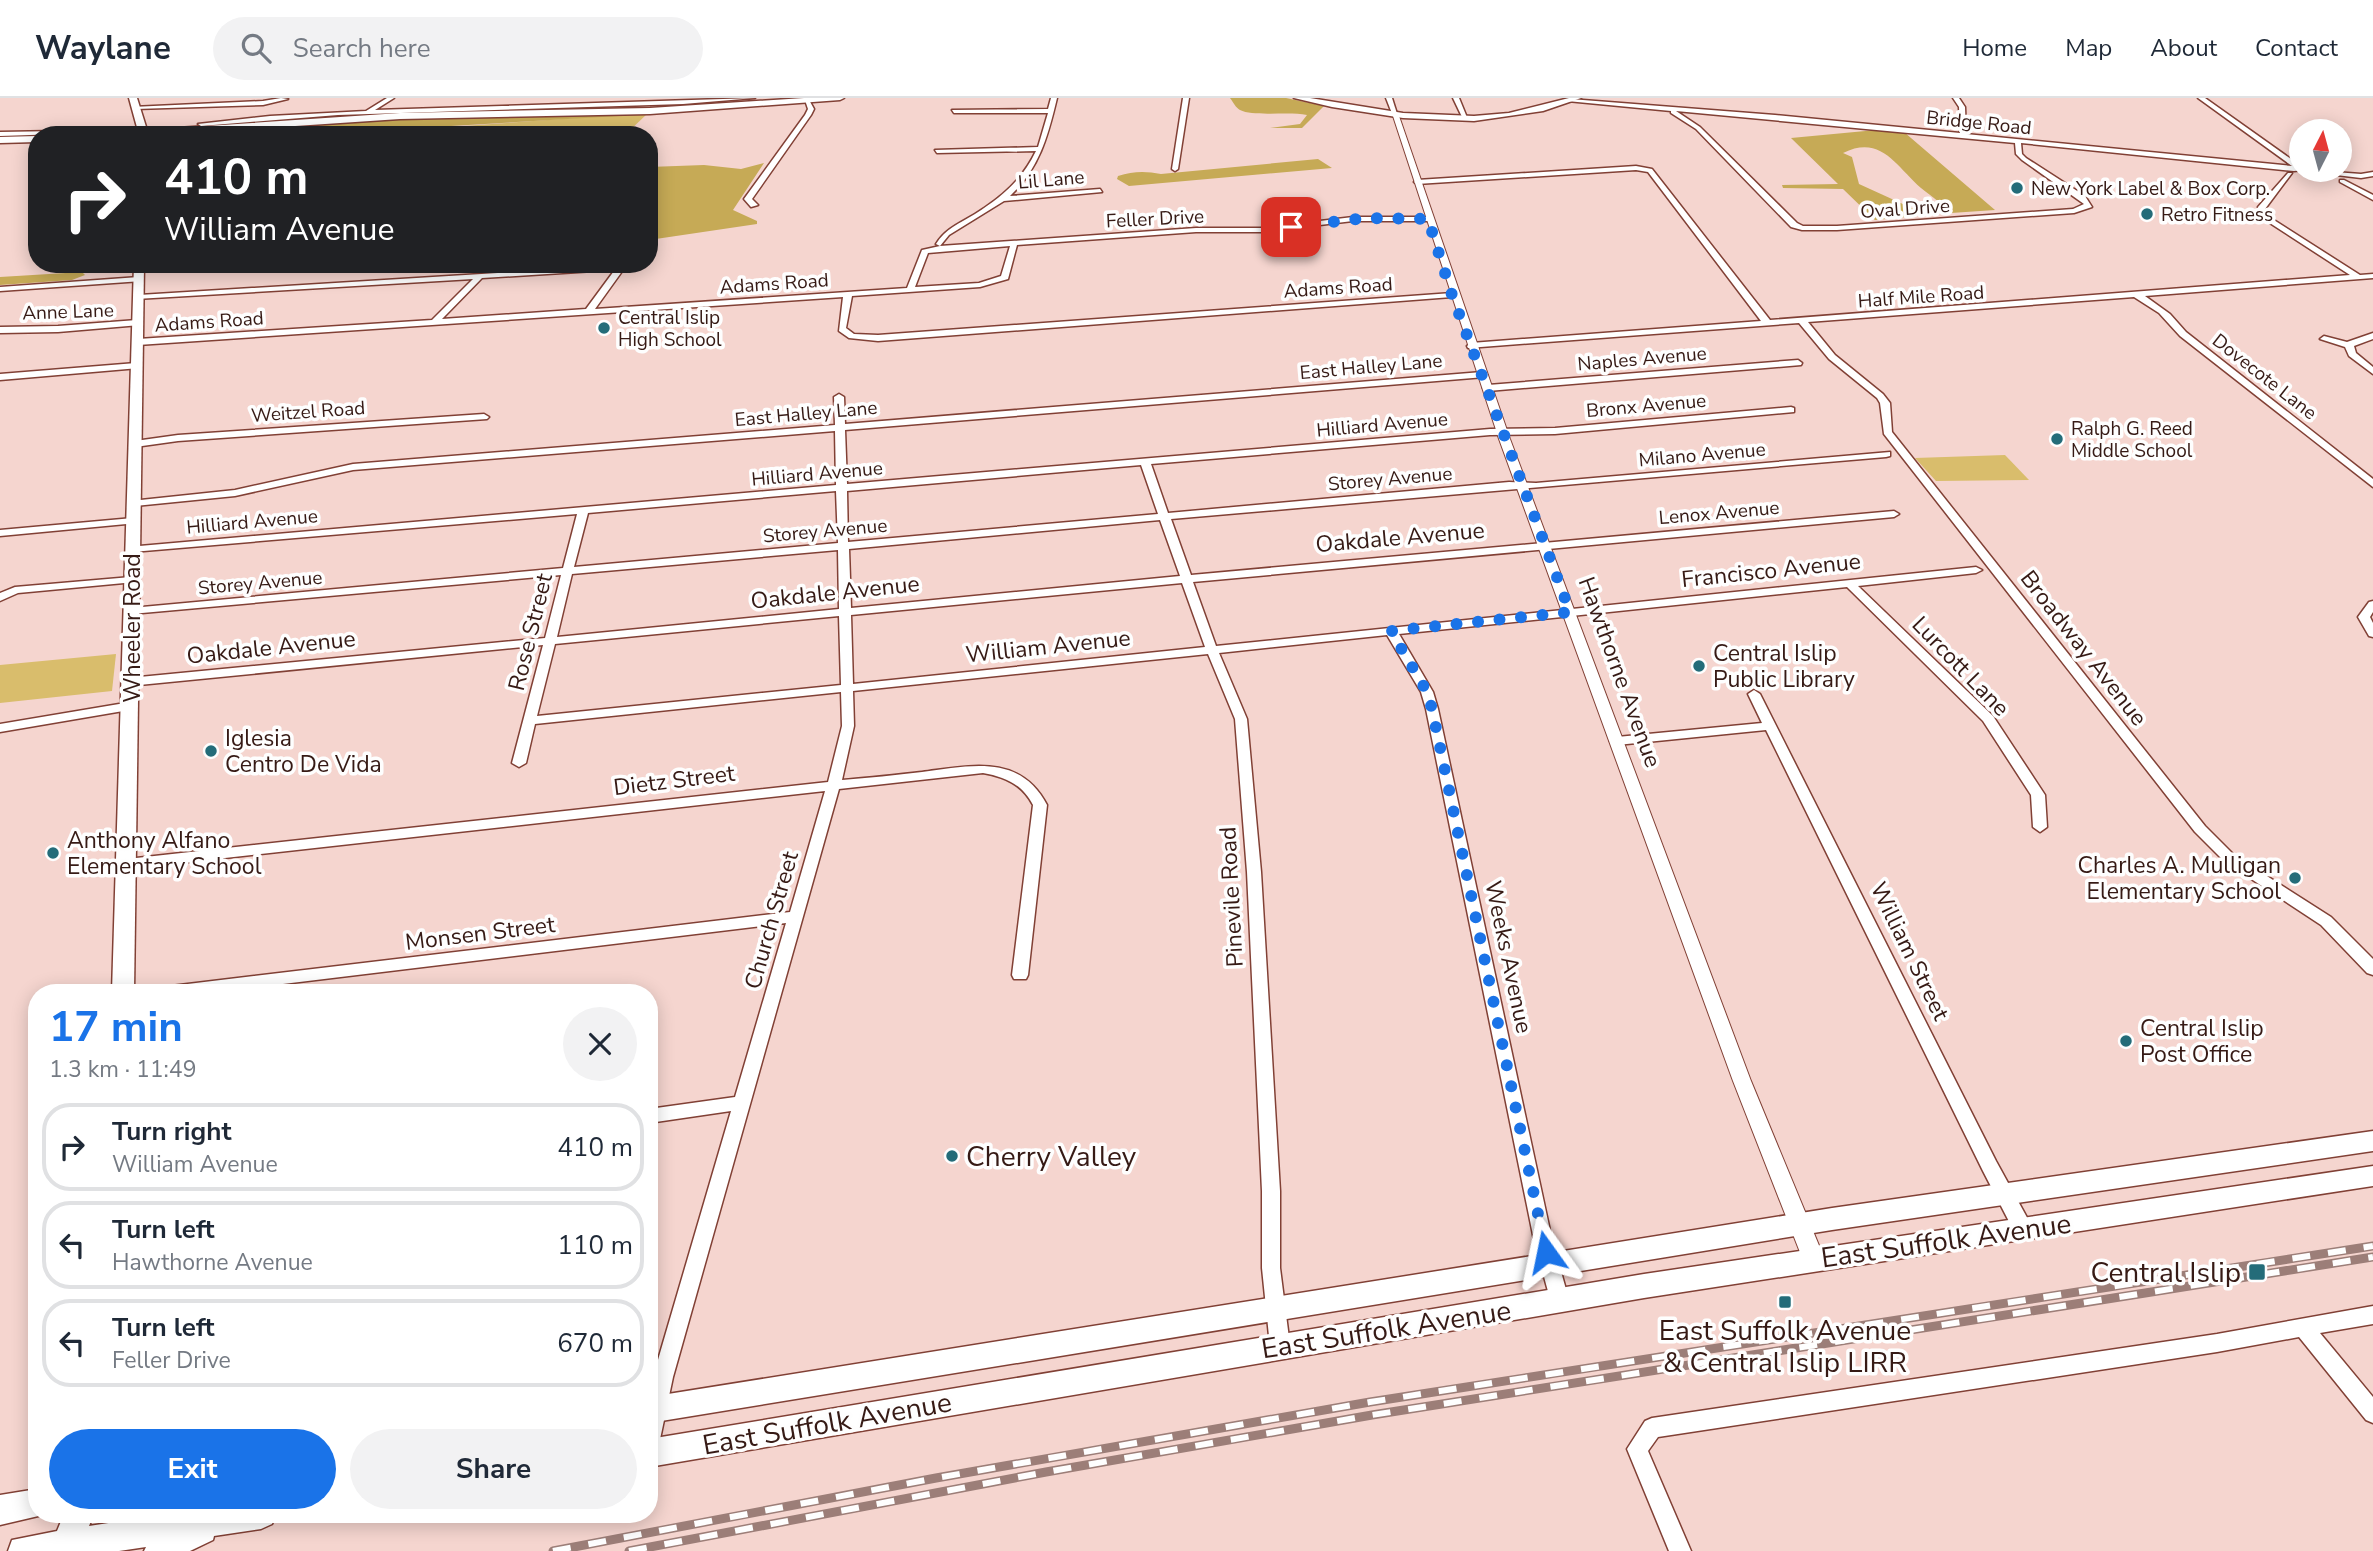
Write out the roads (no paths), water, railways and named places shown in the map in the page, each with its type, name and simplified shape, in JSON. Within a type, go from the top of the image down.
[{"type":"main road","points":[[258,126],[400,116],[650,111],[840,98]]},
{"type":"main road","points":[[1298,98],[1396,116],[1466,118],[1507,116],[1573,99]]},
{"type":"main road","points":[[134,103],[141,126]]},
{"type":"main road","points":[[0,140],[28,139]]},
{"type":"main road","name":"Wheeler Road","points":[[123,984],[139,273]]},
{"type":"main road","name":"East Suffolk Avenue","points":[[658,1408],[1548,1263],[2373,1141]]},
{"type":"main road","name":"East Suffolk Avenue","points":[[658,1451],[1559,1300],[2373,1176]]},
{"type":"main road","points":[[0,1510],[28,1505]]},
{"type":"main road","points":[[66,1548],[76,1523]]},
{"type":"main road","points":[[23,1551],[66,1548],[96,1535],[192,1523]]},
{"type":"main road","points":[[159,1551],[216,1523]]},
{"type":"street","points":[[367,112],[391,98]]},
{"type":"street","points":[[201,124],[367,112],[643,105],[752,98]]},
{"type":"street","points":[[940,244],[946,234],[1005,199],[1030,173],[1054,98]]},
{"type":"street","points":[[1175,169],[1186,98]]},
{"type":"street","name":"Hawthorne Avenue","points":[[1389,98],[1452,295],[1742,1081],[1814,1260]]},
{"type":"street","points":[[1456,98],[1466,118]]},
{"type":"street","points":[[1956,98],[1962,107],[1964,136]]},
{"type":"street","points":[[2201,98],[2289,160]]},
{"type":"street","points":[[134,103],[262,103],[285,99]]},
{"type":"street","name":"Bridge Road","points":[[1573,99],[2289,170]]},
{"type":"street","points":[[754,205],[748,199],[808,115],[811,110],[808,100]]},
{"type":"street","name":"Oval Drive","points":[[1668,109],[1698,128],[1731,158],[1777,210],[1794,225],[1802,228],[1837,229],[2074,211],[2089,205],[2024,159],[2019,154],[2018,142]]},
{"type":"street","points":[[954,111],[1050,111]]},
{"type":"street","points":[[0,134],[28,134]]},
{"type":"street","points":[[937,151],[1039,149]]},
{"type":"street","points":[[1417,182],[1636,168],[1650,170],[1768,324]]},
{"type":"street","points":[[2352,173],[2372,175]]},
{"type":"street","points":[[2352,175],[2372,175]]},
{"type":"street","points":[[2289,178],[2261,209],[2263,216],[2358,278]]},
{"type":"street","points":[[2344,182],[2373,198]]},
{"type":"street","name":"Lil Lane","points":[[1005,199],[1100,191]]},
{"type":"street","name":"Feller Drive","points":[[911,290],[928,250],[1196,230],[1262,230],[1353,219],[1428,219]]},
{"type":"street","points":[[848,294],[980,285],[1005,277],[1014,244]]},
{"type":"street","points":[[139,297],[529,273]]},
{"type":"street","points":[[588,312],[618,273]]},
{"type":"street","points":[[434,322],[481,276]]},
{"type":"street","name":"Half Mile Road","points":[[1471,346],[2373,276]]},
{"type":"street","points":[[0,289],[139,279]]},
{"type":"street","name":"Adams Road","points":[[138,342],[848,294],[842,329],[852,336],[878,338],[1452,295]]},
{"type":"street","name":"Dovecote Lane","points":[[2137,295],[2165,312],[2183,334],[2373,484]]},
{"type":"street","name":"Broadway Avenue","points":[[1802,321],[1832,357],[1880,396],[1885,403],[1887,432],[2200,828],[2229,858],[2326,921],[2373,969]]},
{"type":"street","name":"Anne Lane","points":[[0,330],[58,330],[137,323]]},
{"type":"street","points":[[2349,345],[2373,336]]},
{"type":"street","points":[[2324,339],[2349,345]]},
{"type":"street","points":[[2349,345],[2352,354],[2360,363],[2373,371]]},
{"type":"street","name":"Naples Avenue","points":[[1485,381],[1798,363]]},
{"type":"street","points":[[0,377],[136,366]]},
{"type":"street","name":"East Halley Lane","points":[[135,503],[235,493],[353,467],[1485,381]]},
{"type":"street","name":"Church Street","points":[[658,1388],[834,784],[848,726],[839,397]]},
{"type":"street","name":"Bronx Avenue","points":[[1504,432],[1555,431],[1791,410]]},
{"type":"street","name":"Weitzel Road","points":[[135,444],[178,438],[484,417]]},
{"type":"street","name":"Hilliard Avenue","points":[[132,549],[1504,432]]},
{"type":"street","name":"Milano Avenue","points":[[1522,486],[1886,454]]},
{"type":"street","name":"Pinevile Road","points":[[1144,462],[1212,650],[1241,719],[1254,872],[1275,1307],[1280,1346]]},
{"type":"street","name":"Storey Avenue","points":[[131,611],[1164,516],[1522,486]]},
{"type":"street","name":"Rose Street","points":[[519,763],[583,510]]},
{"type":"street","name":"Lenox Avenue","points":[[1546,545],[1894,514]]},
{"type":"street","points":[[0,533],[133,521]]},
{"type":"street","name":"Oakdale Avenue","points":[[129,682],[1546,545]]},
{"type":"street","name":"Francisco Avenue","points":[[1570,612],[1976,570]]},
{"type":"street","points":[[0,598],[15,590],[131,580]]},
{"type":"street","name":"Lurcott Lane","points":[[1849,583],[1988,719],[2038,795],[2040,827]]},
{"type":"street","points":[[2373,604],[2364,617],[2373,633]]},
{"type":"street","name":"William Avenue","points":[[530,721],[1570,612]]},
{"type":"street","name":"Weeks Avenue","points":[[1391,631],[1427,692],[1432,709],[1548,1263],[1559,1300]]},
{"type":"street","name":"William Street","points":[[1754,694],[2023,1229]]},
{"type":"street","points":[[0,728],[131,706]]},
{"type":"street","points":[[1616,741],[1768,726]]},
{"type":"street","name":"Dietz Street","points":[[127,864],[983,769],[1019,778],[1034,791],[1040,805],[1020,975]]},
{"type":"street","name":"Monsen Street","points":[[237,984],[794,917]]},
{"type":"street","points":[[658,1115],[741,1103]]},
{"type":"street","points":[[1680,1551],[1637,1449],[1652,1428],[2304,1328],[2373,1315]]},
{"type":"street","points":[[2304,1328],[2373,1413]]},
{"type":"railway","points":[[553,1551],[936,1478],[1370,1402],[2373,1246]]},
{"type":"railway","points":[[629,1551],[1046,1472],[1372,1415],[2373,1257]]},
{"type":"place","name":"New York Label & Box Corp.","points":[[2017,188]]},
{"type":"place","name":"Retro Fitness","points":[[2147,214]]},
{"type":"place","name":"Central Islip High School","points":[[604,328]]},
{"type":"place","name":"Ralph G. Reed Middle School","points":[[2057,439]]},
{"type":"place","name":"Central Islip Public Library","points":[[1699,666]]},
{"type":"place","name":"Iglesia Centro De Vida","points":[[211,751]]},
{"type":"place","name":"Anthony Alfano Elementary School","points":[[53,853]]},
{"type":"place","name":"Charles A. Mulligan Elementary School","points":[[2295,878]]},
{"type":"place","name":"Central Islip Post Office","points":[[2126,1041]]},
{"type":"place","name":"Cherry Valley","points":[[952,1156]]},
{"type":"place","name":"Central Islip","points":[[2257,1272]]},
{"type":"place","name":"East Suffolk Avenue & Central Islip LIRR","points":[[1785,1302]]}]
